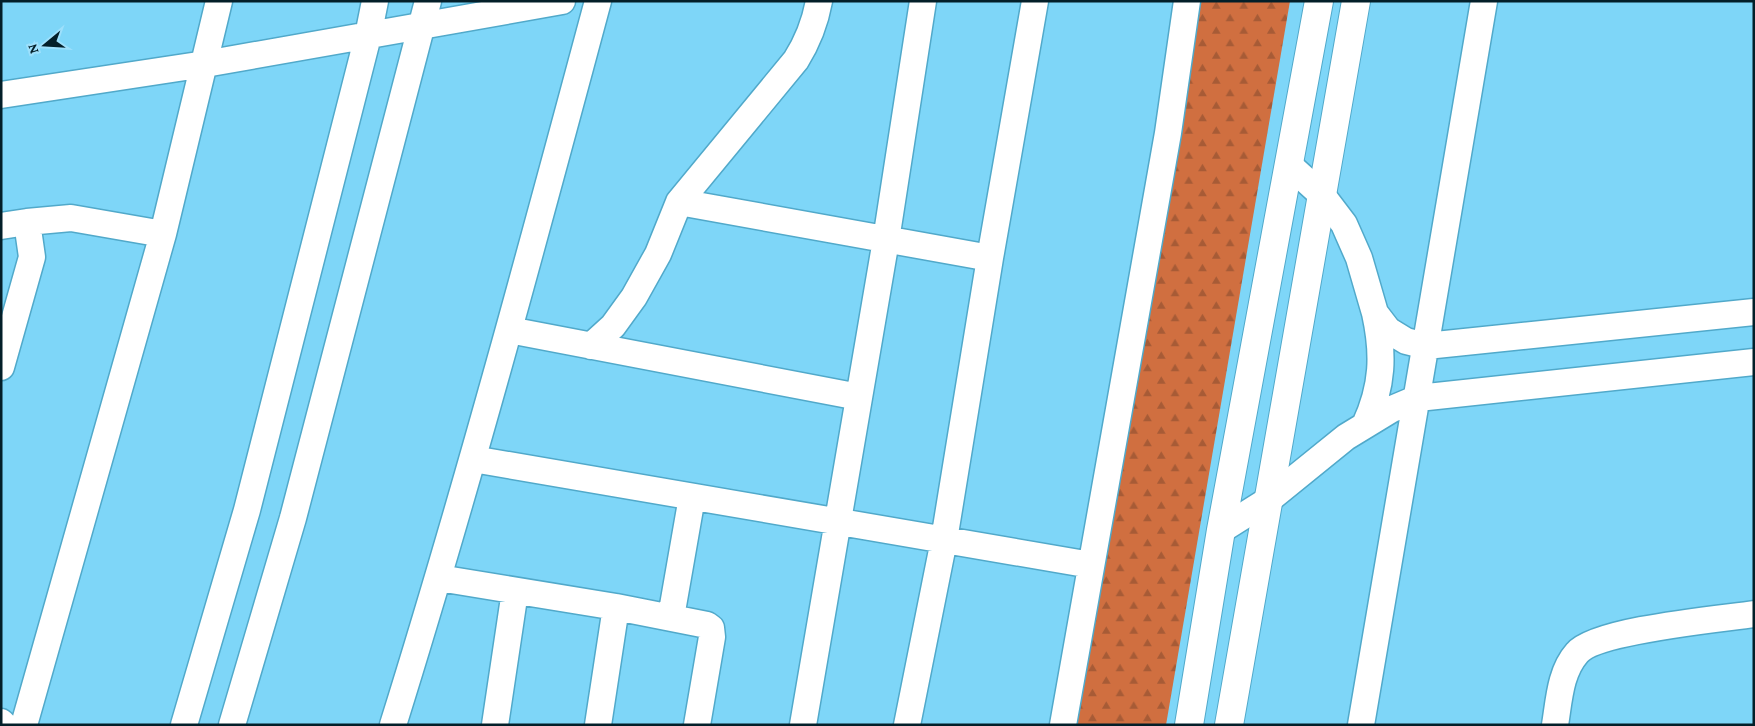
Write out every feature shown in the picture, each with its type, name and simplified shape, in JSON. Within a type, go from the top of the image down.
[{"type":"highway","points":[[1189,725],[1221,530],[1319,1]]},
{"type":"highway","points":[[1229,725],[1356,1]]},
{"type":"street","points":[[24,725],[162,234],[219,1]]},
{"type":"street","points":[[184,725],[247,510],[368,36],[375,1]]},
{"type":"street","points":[[1,95],[205,64],[368,36],[425,13],[562,1]]},
{"type":"street","points":[[393,725],[439,578],[473,459],[598,1]]},
{"type":"street","points":[[591,346],[612,326],[634,296],[658,254],[679,202],[796,60],[809,40],[818,1]]},
{"type":"street","points":[[803,725],[886,240],[923,1]]},
{"type":"street","points":[[907,725],[944,540],[990,258],[1035,1]]},
{"type":"street","points":[[1062,725],[1168,133],[1187,1]]},
{"type":"street","points":[[1361,725],[1484,1]]},
{"type":"street","points":[[232,725],[293,518],[425,13]]},
{"type":"street","points":[[1289,165],[1322,195],[1344,224],[1359,258],[1380,334],[1382,355],[1377,396],[1366,424]]},
{"type":"street","points":[[679,202],[990,258]]},
{"type":"street","points":[[1,226],[71,218],[162,234]]},
{"type":"street","points":[[1,367],[8,324],[32,257],[27,222]]},
{"type":"street","points":[[1375,313],[1388,330],[1400,338],[1426,346],[1754,312]]},
{"type":"street","points":[[509,330],[859,397]]},
{"type":"street","points":[[1221,530],[1267,501],[1346,437],[1392,409],[1418,398],[1754,362]]},
{"type":"street","points":[[473,459],[1091,565]]},
{"type":"street","points":[[671,617],[692,497]]},
{"type":"street","points":[[439,578],[616,607],[708,625],[712,632],[697,725]]},
{"type":"street","points":[[495,725],[515,591]]},
{"type":"street","points":[[598,725],[616,607]]},
{"type":"street","points":[[1555,725],[1562,683],[1569,664],[1578,651],[1598,640],[1620,634],[1754,614]]},
{"type":"green space","points":[[1197,1],[1290,1],[1166,725],[1071,725]]}]
